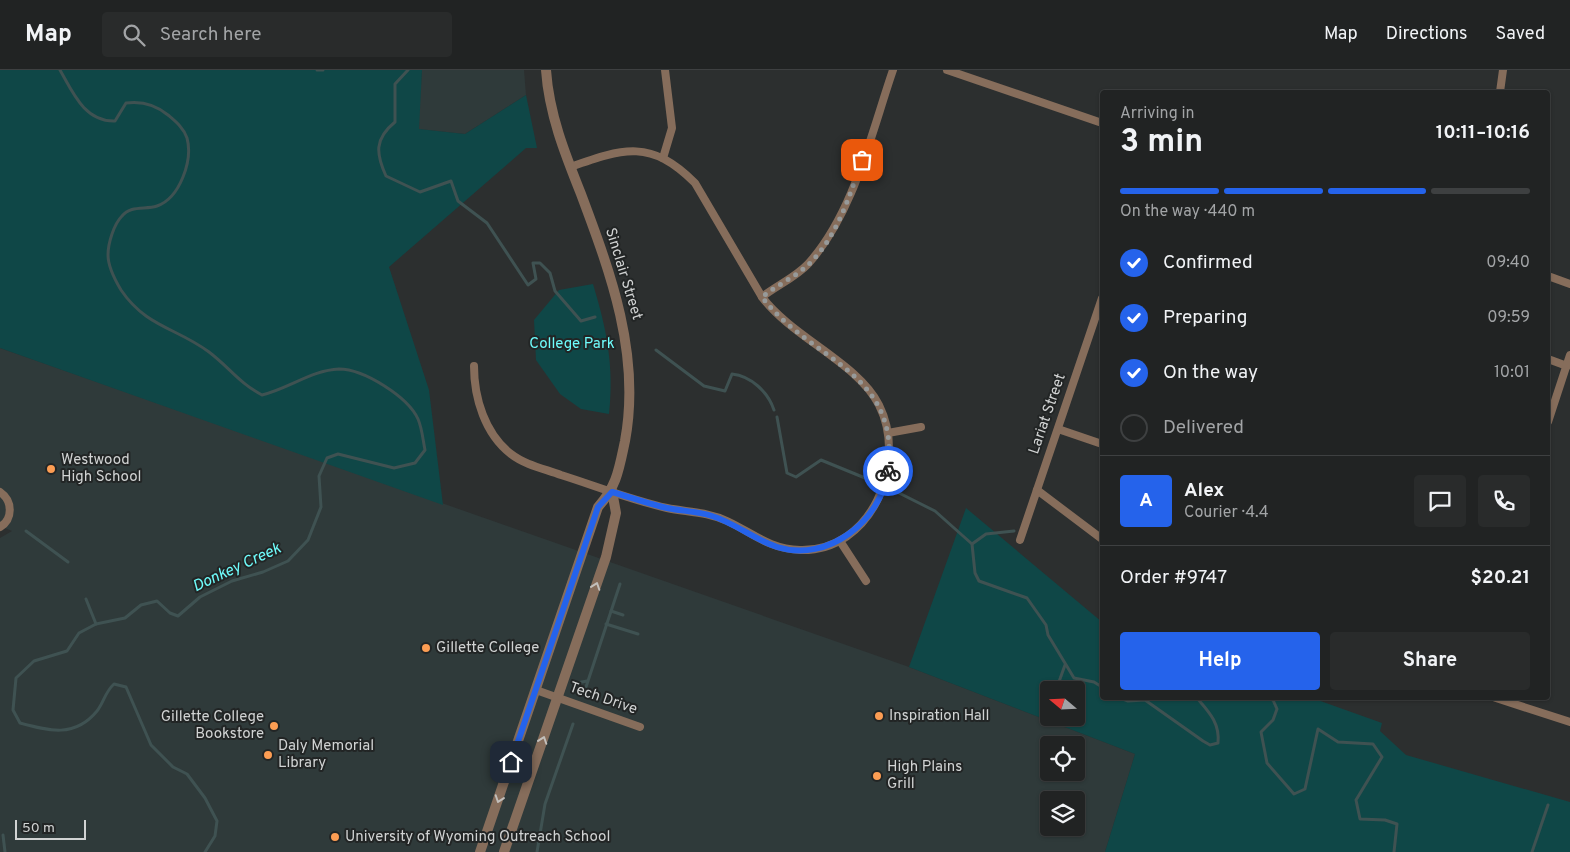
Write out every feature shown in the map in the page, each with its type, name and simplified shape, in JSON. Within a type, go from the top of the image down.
[{"type":"street","name":"Sinclair Street","points":[[504,852],[606,557],[616,513],[612,492],[628,426],[630,394],[623,323],[614,286],[555,124],[546,70]]},
{"type":"street","points":[[663,158],[672,128],[665,70]]},
{"type":"street","points":[[762,297],[807,266],[828,239],[844,213],[893,70]]},
{"type":"street","points":[[949,70],[1100,123]]},
{"type":"street","points":[[1500,90],[1504,70]]},
{"type":"street","points":[[474,366],[474,388],[486,422],[494,437],[512,455],[531,465],[612,492],[667,508],[706,514],[727,521],[757,539],[779,547],[802,550],[840,541],[867,517],[880,497],[887,476],[890,452],[888,433],[879,405],[865,385],[848,370],[791,328],[772,311],[695,183],[680,168],[663,158],[641,151],[623,150],[570,167]]},
{"type":"street","points":[[1550,277],[1570,284]]},
{"type":"street","name":"Lariat Street","points":[[1020,540],[1100,304]]},
{"type":"street","points":[[1094,322],[1100,324]]},
{"type":"street","points":[[1550,416],[1570,355]]},
{"type":"street","points":[[1550,360],[1566,366]]},
{"type":"street","points":[[888,433],[921,427]]},
{"type":"street","points":[[1058,429],[1100,443]]},
{"type":"street","points":[[1037,490],[1100,537]]},
{"type":"street","points":[[0,492],[8,500],[10,513],[8,520],[0,527]]},
{"type":"street","name":"Sinclair Street","points":[[480,852],[598,507],[612,492]]},
{"type":"street","points":[[840,541],[866,581]]},
{"type":"street","name":"Tech Drive","points":[[536,690],[640,726]]},
{"type":"street","points":[[1502,700],[1570,722]]},
{"type":"shaded area","points":[[422,70],[524,70],[526,95],[465,134],[418,129]]},
{"type":"shaded area","name":"Gillette College","points":[[0,348],[909,667],[1040,717],[1040,726],[1062,726],[1135,754],[1105,852],[0,852],[0,538],[12,531],[0,526]]},
{"type":"green space","points":[[0,70],[422,70],[419,129],[465,134],[526,95],[537,148],[526,148],[389,267],[429,390],[443,505],[0,348]]},
{"type":"green space","name":"College Park","points":[[593,284],[606,333],[610,364],[609,414],[581,409],[560,394],[536,360],[534,320],[559,290]]},
{"type":"green space","points":[[966,508],[1100,620],[1100,700],[1318,700],[1382,723],[1380,731],[1406,755],[1570,802],[1570,852],[1105,852],[1135,754],[1062,726],[1085,726],[1085,681],[1040,681],[1040,717],[909,667]]},
{"type":"waterway","name":"Donkey Creek","points":[[60,70],[75,97],[96,117],[115,121],[126,103],[148,104],[171,117],[186,134],[188,157],[183,177],[178,187],[165,202],[157,206],[130,210],[126,213],[119,219],[110,239],[108,250],[109,264],[121,290],[131,302],[151,320],[209,352],[240,380],[262,395],[329,370],[349,370],[372,379],[395,394],[413,411],[418,419],[425,450],[415,463],[394,468],[338,454],[327,458],[319,476],[321,507],[308,540],[288,561],[263,572],[232,581],[200,597],[178,616],[170,613],[157,601],[141,605],[125,618],[96,624],[79,633],[67,651],[34,661],[16,678],[13,710],[20,723],[51,730],[71,729],[89,720],[114,684],[126,687],[151,745],[173,767],[187,774],[205,798],[217,821],[215,836],[205,852]]},
{"type":"waterway","points":[[317,70],[323,70]]},
{"type":"waterway","points":[[408,70],[395,84],[395,122],[388,128],[380,141],[380,161],[386,176],[420,192],[451,181],[458,201],[487,223],[528,285],[536,279],[533,263],[540,263],[550,273],[555,291],[581,321],[595,317]]},
{"type":"waterway","points":[[656,350],[704,386],[725,391],[732,374],[746,378],[763,391],[774,410]]},
{"type":"waterway","points":[[777,417],[787,473],[796,477],[821,460],[870,480]]},
{"type":"waterway","points":[[899,493],[935,511],[972,544],[975,573],[979,581],[1027,598],[1046,625],[1048,635],[1074,678],[1094,682],[1100,686]]},
{"type":"waterway","points":[[26,531],[68,562]]},
{"type":"waterway","points":[[972,544],[986,534],[1014,531]]},
{"type":"waterway","points":[[586,687],[620,584]]},
{"type":"waterway","points":[[86,599],[96,624]]},
{"type":"waterway","points":[[611,611],[623,615]]},
{"type":"waterway","points":[[606,624],[638,634]]},
{"type":"waterway","points":[[1059,681],[1065,665]]},
{"type":"waterway","points":[[577,683],[587,681]]},
{"type":"waterway","points":[[1125,700],[1145,700]]},
{"type":"waterway","points":[[1145,700],[1203,741],[1210,745],[1218,743],[1215,724],[1199,700]]},
{"type":"waterway","points":[[1273,700],[1277,709],[1273,720],[1261,732],[1267,763],[1294,794],[1305,789],[1318,729],[1338,742],[1373,744],[1382,757],[1356,800],[1360,819],[1385,820],[1397,824],[1394,852]]},
{"type":"waterway","points":[[537,852],[545,804],[573,724]]},
{"type":"waterway","points":[[1532,852],[1548,805]]},
{"type":"waterway","points":[[3,835],[5,852]]},
{"type":"way so far","points":[[862,160],[844,213],[828,239],[807,266],[762,297],[772,311],[791,328],[848,370],[865,385],[879,405],[888,433],[890,452],[888,471]]},
{"type":"place","name":"Westwood High School","points":[[51,469]]},
{"type":"place","name":"Gillette College","points":[[426,648]]},
{"type":"place","name":"Inspiration Hall","points":[[879,716]]},
{"type":"place","name":"Gillette College Bookstore","points":[[274,726]]},
{"type":"place","name":"Daly Memorial Library","points":[[268,755]]},
{"type":"place","name":"High Plains Grill","points":[[877,776]]},
{"type":"place","name":"University of Wyoming Outreach School","points":[[335,837]]},
{"type":"route","points":[[511,762],[598,507],[612,492],[667,508],[706,514],[727,521],[757,539],[779,547],[802,550],[840,541],[855,530],[867,517],[880,497],[888,471]]}]
